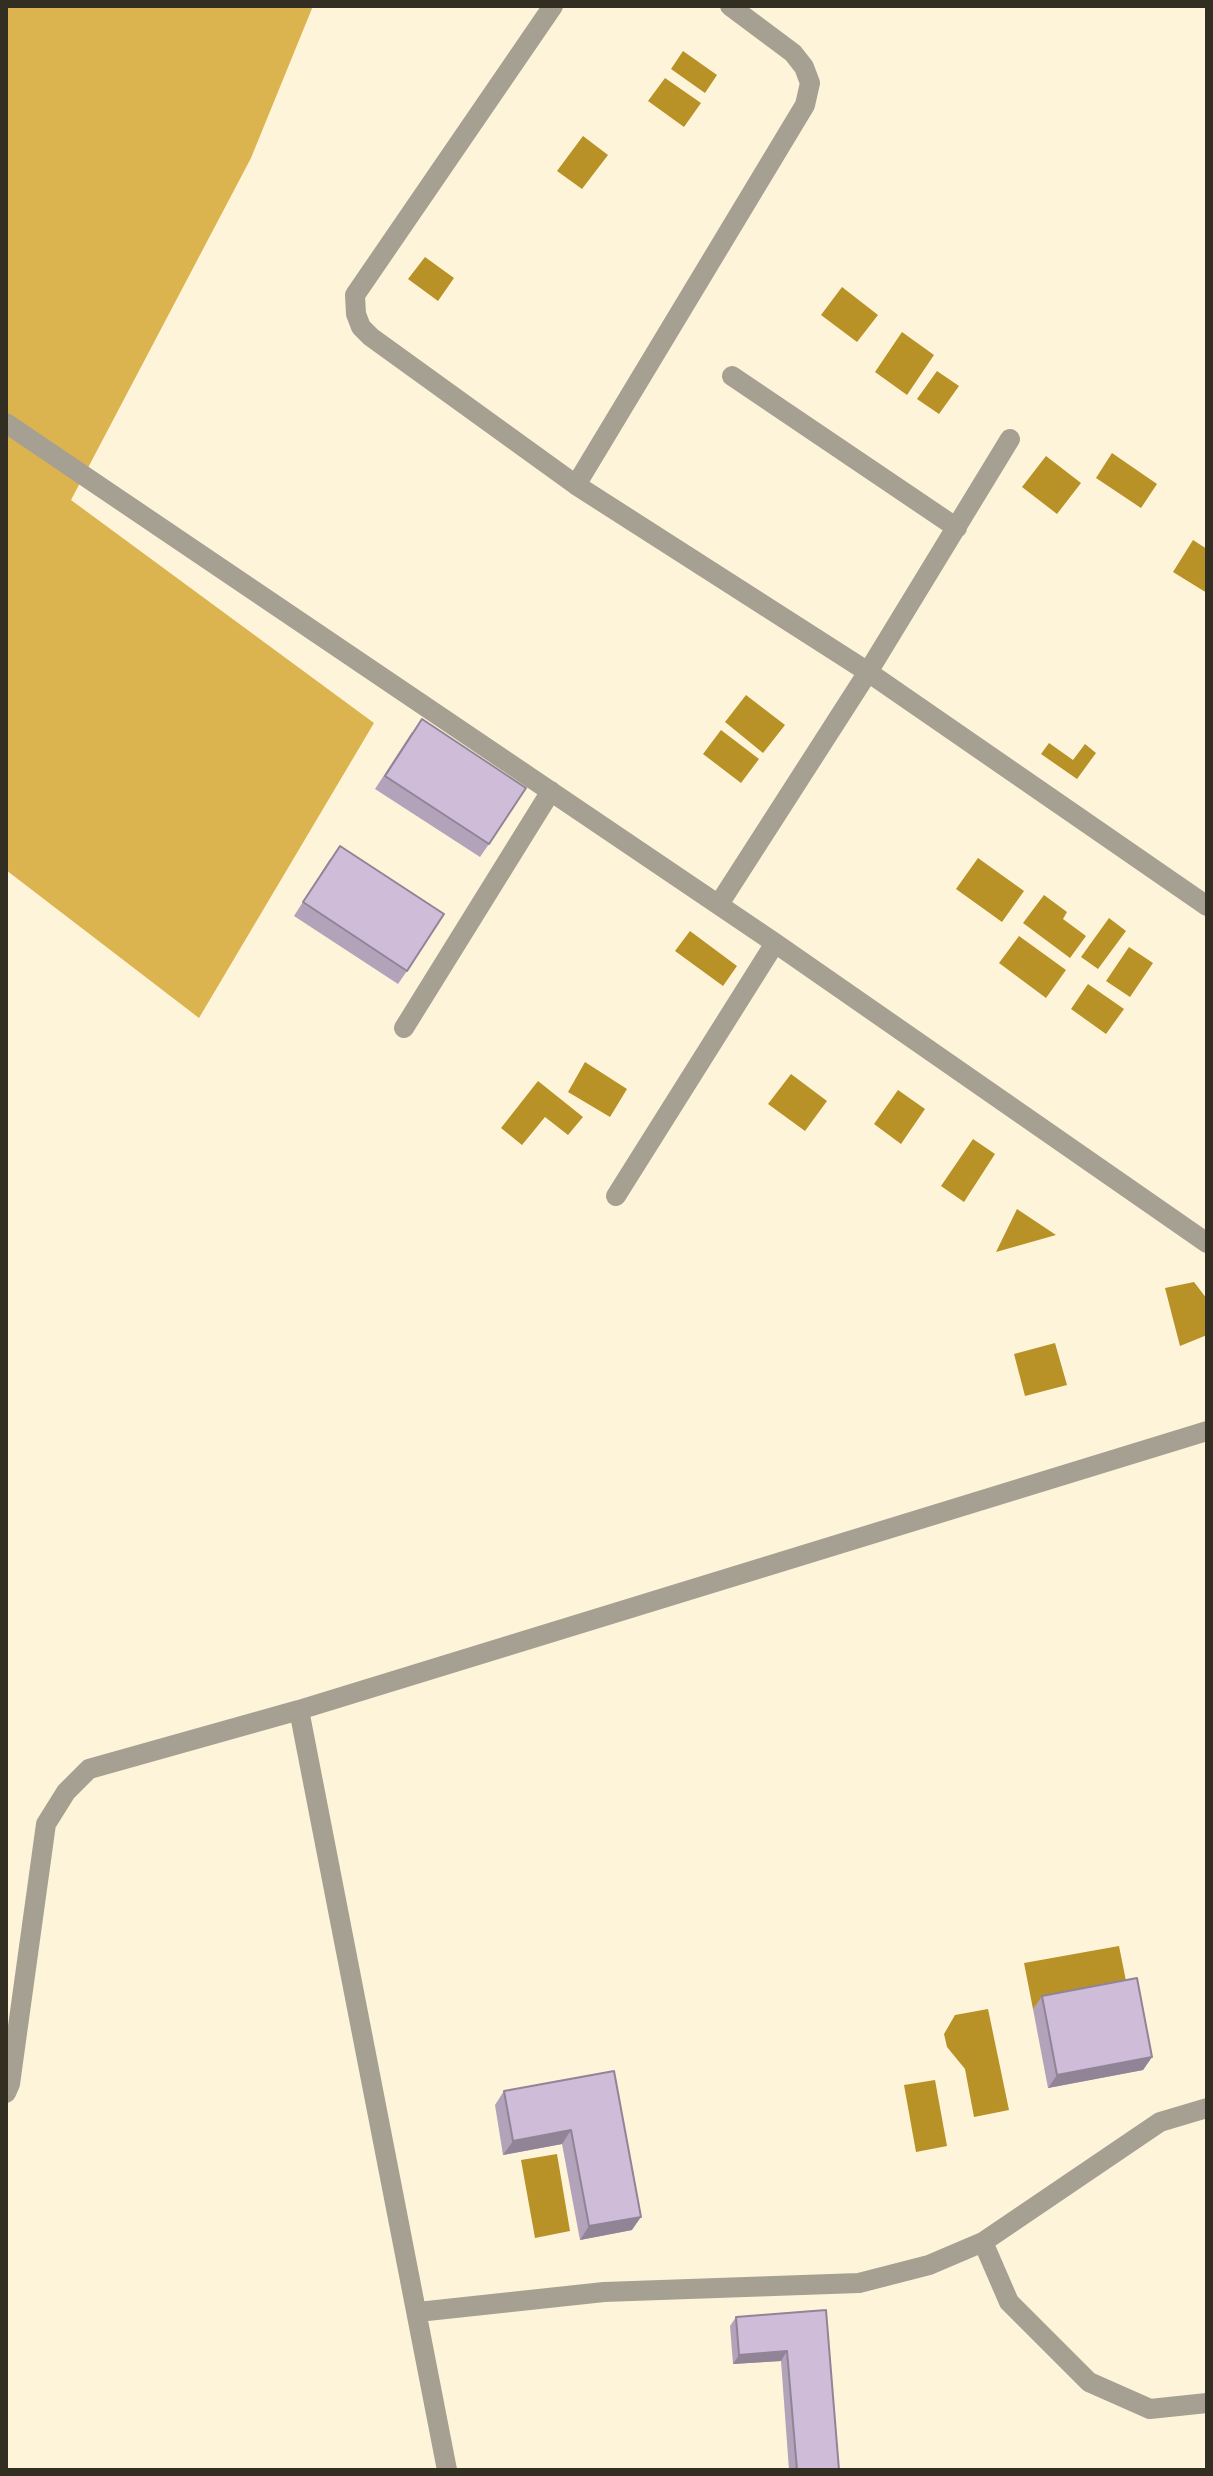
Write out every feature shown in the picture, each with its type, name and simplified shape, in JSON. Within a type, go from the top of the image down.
[{"type":"street","points":[[553,6],[355,295],[356,314],[361,327],[576,485],[868,672],[1207,906]]},
{"type":"street","points":[[576,485],[805,105],[810,83],[804,67],[793,53],[730,6]]},
{"type":"street","points":[[732,376],[957,528]]},
{"type":"street","points":[[6,423],[719,904],[1207,1243]]},
{"type":"street","points":[[719,904],[868,672],[1010,439]]},
{"type":"street","points":[[404,1028],[551,791]]},
{"type":"street","points":[[616,1196],[775,943]]},
{"type":"street","points":[[6,2093],[10,2084],[46,1824],[66,1792],[89,1769],[299,1710],[1207,1431]]},
{"type":"street","points":[[299,1710],[447,2470]]},
{"type":"street","points":[[418,2312],[604,2292],[859,2283],[929,2265],[983,2242],[1160,2122],[1207,2108]]},
{"type":"street","points":[[983,2242],[1009,2302],[1089,2382],[1150,2409],[1207,2403]]},
{"type":"shaded area","points":[[6,6],[313,6],[251,158],[71,500],[374,723],[199,1018],[6,870]]},
{"type":"shaded area","points":[[683,51],[717,75],[705,93],[671,69]]},
{"type":"shaded area","points":[[665,78],[701,103],[684,127],[648,101]]},
{"type":"shaded area","points":[[583,136],[608,155],[582,189],[557,171]]},
{"type":"shaded area","points":[[425,257],[454,278],[438,301],[408,279]]},
{"type":"shaded area","points":[[842,287],[878,315],[857,342],[821,315]]},
{"type":"shaded area","points":[[902,332],[934,355],[907,395],[875,372]]},
{"type":"shaded area","points":[[937,371],[959,386],[939,414],[917,399]]},
{"type":"shaded area","points":[[1112,453],[1157,484],[1141,508],[1096,478]]},
{"type":"shaded area","points":[[1046,456],[1081,483],[1057,514],[1022,487]]},
{"type":"shaded area","points":[[1193,540],[1207,549],[1207,593],[1173,572]]},
{"type":"shaded area","points":[[746,695],[785,725],[763,753],[725,722]]},
{"type":"shaded area","points":[[721,730],[759,759],[741,783],[703,754]]},
{"type":"shaded area","points":[[1049,743],[1073,760],[1085,744],[1096,753],[1077,779],[1041,754]]},
{"type":"shaded area","points":[[978,858],[1024,891],[1002,922],[956,889]]},
{"type":"shaded area","points":[[1044,895],[1067,912],[1063,919],[1086,936],[1070,958],[1023,923]]},
{"type":"shaded area","points":[[1109,918],[1126,931],[1098,969],[1081,957]]},
{"type":"shaded area","points":[[690,931],[737,966],[723,986],[675,951]]},
{"type":"shaded area","points":[[1019,936],[1066,970],[1046,998],[999,963]]},
{"type":"shaded area","points":[[1129,947],[1153,963],[1130,997],[1106,981]]},
{"type":"shaded area","points":[[1088,984],[1124,1009],[1106,1034],[1071,1009]]},
{"type":"shaded area","points":[[585,1062],[627,1089],[610,1117],[568,1092]]},
{"type":"shaded area","points":[[791,1074],[827,1101],[805,1131],[768,1104]]},
{"type":"shaded area","points":[[538,1081],[583,1117],[568,1135],[545,1117],[522,1145],[501,1128]]},
{"type":"shaded area","points":[[898,1090],[925,1109],[901,1144],[874,1124]]},
{"type":"shaded area","points":[[973,1139],[995,1154],[964,1202],[941,1186]]},
{"type":"shaded area","points":[[1017,1209],[1056,1235],[996,1252]]},
{"type":"shaded area","points":[[1194,1282],[1207,1299],[1207,1335],[1180,1346],[1165,1288]]},
{"type":"shaded area","points":[[1055,1343],[1067,1385],[1025,1396],[1014,1354]]},
{"type":"shaded area","points":[[1119,1946],[1128,1991],[1033,2009],[1024,1963]]},
{"type":"shaded area","points":[[988,2009],[1009,2110],[974,2117],[965,2069],[947,2047],[944,2034],[955,2015]]},
{"type":"shaded area","points":[[935,2080],[947,2146],[916,2152],[904,2085]]},
{"type":"shaded area","points":[[557,2154],[570,2231],[535,2238],[521,2160]]},
{"type":"building","points":[[422,719],[526,788],[489,844],[385,776]]},
{"type":"building","points":[[340,846],[444,914],[407,971],[303,902]]},
{"type":"building","points":[[1137,1978],[1152,2057],[1057,2075],[1042,1996]]},
{"type":"building","points":[[614,2071],[641,2217],[589,2226],[571,2130],[513,2141],[504,2091]]},
{"type":"building","points":[[826,2310],[839,2470],[797,2470],[787,2351],[739,2355],[736,2317]]}]
